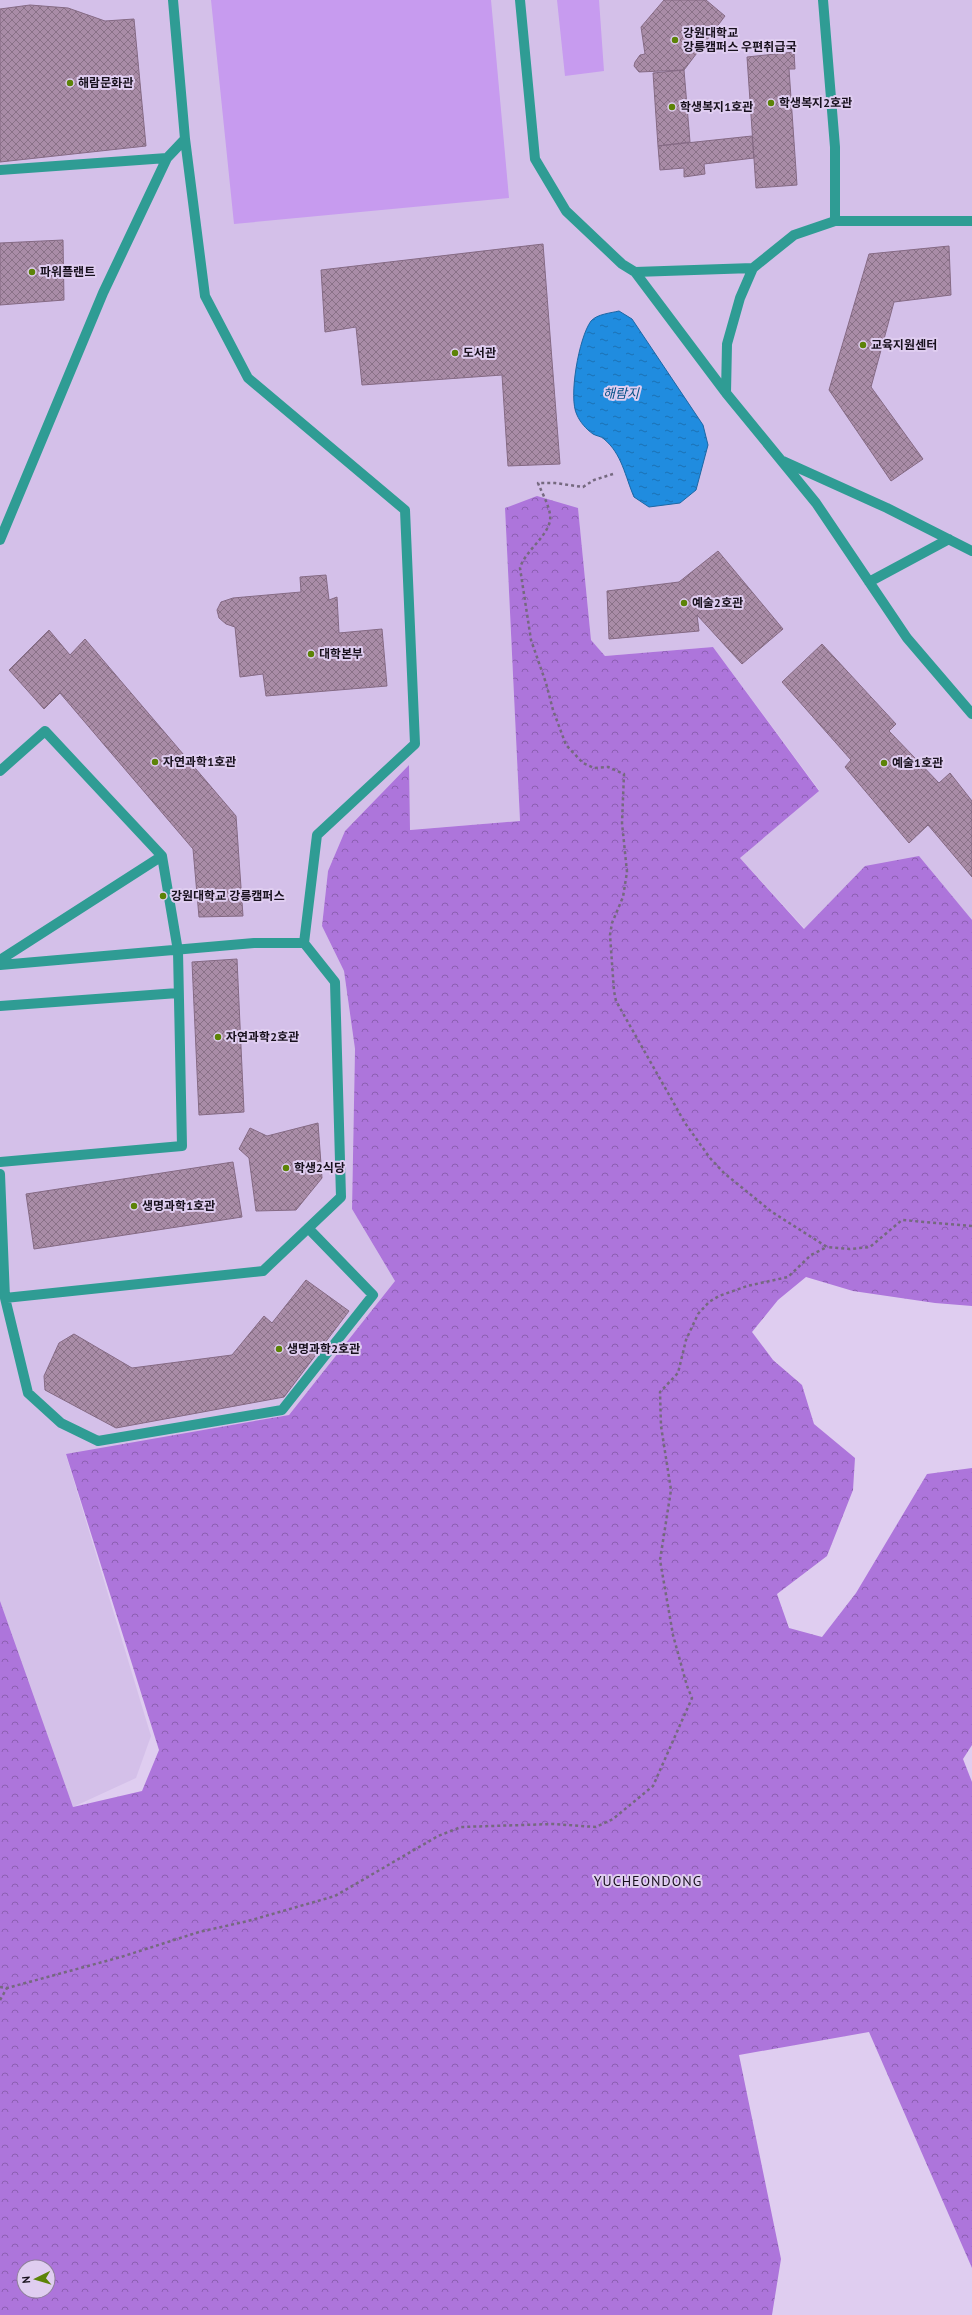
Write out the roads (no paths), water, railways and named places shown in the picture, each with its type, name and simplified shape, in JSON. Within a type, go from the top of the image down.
[{"type":"lane","points":[[6,1298],[263,1271],[341,1197],[335,982],[304,943],[317,835],[416,744],[404,510],[248,378],[204,296],[185,139],[173,0]]},
{"type":"lane","points":[[520,0],[535,159],[566,210],[622,264],[635,272],[726,393],[816,503],[907,638],[972,714]]},
{"type":"lane","points":[[823,0],[835,147],[835,221]]},
{"type":"lane","points":[[0,540],[103,293],[167,158],[185,139]]},
{"type":"lane","points":[[0,170],[167,158]]},
{"type":"lane","points":[[726,393],[727,344],[740,298],[753,268],[794,235],[835,221],[972,221]]},
{"type":"lane","points":[[635,272],[753,268]]},
{"type":"lane","points":[[781,460],[972,551]]},
{"type":"lane","points":[[869,582],[949,539]]},
{"type":"lane","points":[[0,770],[45,731],[162,856],[178,951],[182,1146],[0,1162]]},
{"type":"lane","points":[[0,960],[162,856]]},
{"type":"lane","points":[[0,965],[254,944],[304,943]]},
{"type":"lane","points":[[0,1006],[178,993]]},
{"type":"lane","points":[[0,1174],[6,1298],[28,1393],[61,1423],[98,1441],[282,1410],[373,1295],[308,1228]]},
{"type":"water","name":"해람지","points":[[619,311],[632,319],[703,425],[708,445],[696,490],[680,503],[649,507],[634,497],[615,451],[603,438],[594,435],[588,430],[577,415],[575,407],[574,382],[582,340],[591,321],[604,314]]},
{"type":"place","name":"강원대학교 강릉캠퍼스 우편취급국","points":[[675,40]]},
{"type":"place","name":"해람문화관","points":[[70,83]]},
{"type":"place","name":"학생복지2호관","points":[[771,103]]},
{"type":"place","name":"학생복지1호관","points":[[672,107]]},
{"type":"place","name":"파워플랜트","points":[[32,272]]},
{"type":"place","name":"교육지원센터","points":[[863,345]]},
{"type":"place","name":"도서관","points":[[455,353]]},
{"type":"place","name":"예술2호관","points":[[684,603]]},
{"type":"place","name":"대학본부","points":[[311,654]]},
{"type":"place","name":"자연과학1호관","points":[[155,762]]},
{"type":"place","name":"예술1호관","points":[[884,763]]},
{"type":"place","name":"강원대학교 강릉캠퍼스","points":[[163,896]]},
{"type":"place","name":"자연과학2호관","points":[[218,1037]]},
{"type":"place","name":"학생2식당","points":[[286,1168]]},
{"type":"place","name":"생명과학1호관","points":[[134,1206]]},
{"type":"place","name":"생명과학2호관","points":[[279,1349]]},
{"type":"district","name":"YUCHEONDONG","points":[[648,1881]]}]
